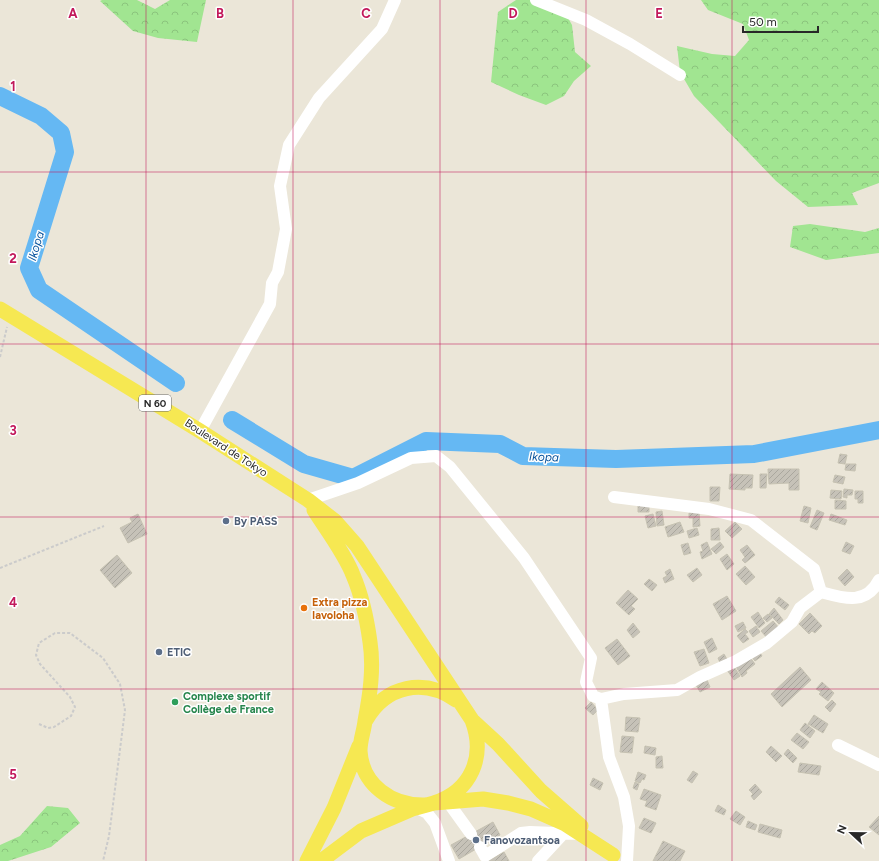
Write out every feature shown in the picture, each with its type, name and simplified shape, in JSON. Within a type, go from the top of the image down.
[{"type":"main road","name":"Boulevard de Tokyo","points":[[5,312],[200,431],[308,500],[335,521],[357,546],[468,714]]},
{"type":"main road","points":[[307,861],[334,808],[360,743],[365,723],[372,666],[364,608],[353,574],[308,500]]},
{"type":"main road","points":[[365,723],[376,706],[383,699],[401,690],[426,688],[440,691],[457,701],[541,791],[620,859]]},
{"type":"main road","points":[[321,861],[361,831],[443,800],[458,790],[470,775],[477,757],[478,743],[475,729],[468,714]]},
{"type":"main road","points":[[360,743],[360,752],[365,770],[375,786],[398,802],[416,805],[431,805],[483,799],[508,803],[531,810],[558,821],[620,859]]},
{"type":"street","points":[[200,431],[270,304],[272,283],[278,272],[286,229],[280,186],[289,145],[319,98],[382,29],[395,0]]},
{"type":"street","points":[[536,0],[586,20],[630,44],[680,75]]},
{"type":"street","points":[[308,500],[358,482],[411,458],[436,456],[450,467],[524,558],[580,640],[591,658],[586,682],[593,696],[601,699],[624,694],[677,690],[700,677],[736,661],[767,643],[792,622],[800,608],[821,592]]},
{"type":"street","points":[[614,497],[709,510],[751,520],[814,569],[821,592]]},
{"type":"street","points":[[821,592],[847,599],[861,597],[878,586]]},
{"type":"street","points":[[601,699],[609,757],[624,797],[629,826],[620,859]]},
{"type":"street","points":[[838,745],[879,765]]},
{"type":"street","points":[[449,861],[435,823],[427,814],[431,805],[471,834]]},
{"type":"street","points":[[480,847],[485,856],[520,833],[581,834]]},
{"type":"street","points":[[538,861],[563,834]]},
{"type":"path","points":[[0,357],[5,312]]},
{"type":"path","points":[[0,568],[104,526]]},
{"type":"path","points":[[38,724],[48,728],[54,727],[71,716],[75,707],[70,697],[40,664],[36,655],[39,643],[55,633],[70,633],[103,658],[120,684],[125,710],[109,836],[103,861]]},
{"type":"green space","points":[[137,0],[155,9],[170,0],[206,0],[197,42],[158,38],[133,31],[100,1]]},
{"type":"green space","points":[[516,0],[535,0],[563,9],[572,25],[575,52],[591,66],[574,81],[564,96],[546,105],[491,82],[498,12]]},
{"type":"green space","points":[[701,0],[879,0],[879,183],[852,193],[858,205],[808,207],[776,181],[694,96],[680,72],[677,46],[712,54],[735,56],[749,40],[743,24],[708,10]]},
{"type":"green space","points":[[810,224],[865,232],[879,228],[879,253],[826,260],[790,247],[793,226]]},
{"type":"green space","points":[[47,806],[68,808],[80,823],[51,847],[8,861],[0,861],[0,845],[20,836]]},
{"type":"building","points":[[840,454],[847,455],[845,464],[838,463]]},
{"type":"building","points":[[846,464],[856,464],[855,471],[845,470]]},
{"type":"building","points":[[768,469],[799,469],[799,490],[789,490],[789,483],[769,484]]},
{"type":"building","points":[[730,474],[753,475],[752,488],[745,488],[745,490],[729,489]]},
{"type":"building","points":[[760,474],[767,474],[766,488],[760,488]]},
{"type":"building","points":[[835,475],[845,477],[843,484],[833,482]]},
{"type":"building","points":[[710,487],[720,487],[719,501],[710,501]]},
{"type":"building","points":[[844,489],[853,490],[852,495],[847,495],[847,498],[843,497]]},
{"type":"building","points":[[831,490],[842,491],[841,499],[830,498]]},
{"type":"building","points":[[855,491],[863,491],[863,503],[858,503],[858,499],[855,499]]},
{"type":"building","points":[[835,500],[846,501],[846,509],[835,509]]},
{"type":"building","points":[[638,504],[649,505],[649,512],[638,512]]},
{"type":"building","points":[[804,506],[811,508],[808,523],[800,521]]},
{"type":"building","points":[[817,510],[824,513],[817,530],[810,527]]},
{"type":"building","points":[[662,511],[664,525],[657,526],[656,512]]},
{"type":"building","points":[[699,512],[700,526],[693,527],[693,518],[689,518],[689,513]]},
{"type":"building","points":[[138,514],[147,534],[128,543],[120,528],[132,522],[130,518]]},
{"type":"building","points":[[653,514],[656,526],[648,528],[645,516]]},
{"type":"building","points":[[831,514],[847,520],[845,525],[829,520]]},
{"type":"building","points":[[680,522],[684,532],[668,537],[665,527]]},
{"type":"building","points":[[735,522],[742,529],[732,538],[725,531]]},
{"type":"building","points":[[697,528],[699,535],[689,538],[687,531]]},
{"type":"building","points":[[719,528],[720,540],[711,540],[711,529]]},
{"type":"building","points":[[707,542],[712,554],[702,559],[700,552],[703,551],[701,545]]},
{"type":"building","points":[[720,542],[724,547],[716,554],[711,549]]},
{"type":"building","points":[[846,542],[854,546],[850,554],[842,551]]},
{"type":"building","points":[[688,543],[691,553],[684,555],[681,545]]},
{"type":"building","points":[[747,545],[755,555],[745,563],[742,560],[745,557],[740,550]]},
{"type":"building","points":[[727,554],[734,564],[727,570],[720,559]]},
{"type":"building","points":[[117,555],[132,573],[115,588],[100,570]]},
{"type":"building","points":[[745,566],[755,577],[746,585],[736,574]]},
{"type":"building","points":[[697,568],[702,575],[693,582],[687,575]]},
{"type":"building","points":[[670,569],[674,579],[665,583],[663,578],[667,576],[665,572]]},
{"type":"building","points":[[847,569],[854,577],[845,586],[838,578]]},
{"type":"building","points":[[649,579],[657,585],[652,591],[644,584]]},
{"type":"building","points":[[628,590],[638,599],[631,606],[635,609],[629,615],[616,603]]},
{"type":"building","points":[[727,596],[736,611],[722,620],[713,604]]},
{"type":"building","points":[[779,597],[789,605],[785,610],[775,602]]},
{"type":"building","points":[[774,608],[783,620],[779,624],[769,614]]},
{"type":"building","points":[[758,612],[765,623],[759,628],[751,617]]},
{"type":"building","points":[[810,613],[822,626],[815,633],[812,631],[809,634],[799,624]]},
{"type":"building","points":[[768,614],[772,618],[767,622],[763,618]]},
{"type":"building","points":[[773,621],[780,629],[768,639],[761,631]]},
{"type":"building","points":[[743,622],[746,628],[738,632],[735,626]]},
{"type":"building","points":[[633,623],[640,632],[633,638],[627,630]]},
{"type":"building","points":[[756,626],[760,632],[753,637],[749,631]]},
{"type":"building","points":[[745,629],[748,632],[745,634],[749,639],[743,643],[737,636]]},
{"type":"building","points":[[712,638],[717,649],[709,653],[704,642]]},
{"type":"building","points":[[617,639],[630,656],[618,665],[605,648]]},
{"type":"building","points":[[704,649],[709,663],[700,666],[694,652]]},
{"type":"building","points":[[759,651],[762,656],[755,661],[751,656]]},
{"type":"building","points":[[724,654],[728,661],[721,665],[718,658]]},
{"type":"building","points":[[749,656],[755,664],[746,671],[747,673],[742,677],[735,665]]},
{"type":"building","points":[[733,665],[740,676],[734,680],[727,670]]},
{"type":"building","points":[[800,667],[811,680],[782,707],[771,694]]},
{"type":"building","points":[[707,680],[710,687],[700,692],[696,685]]},
{"type":"building","points":[[822,682],[834,693],[828,701],[819,694],[821,692],[816,689]]},
{"type":"building","points":[[832,700],[836,704],[830,712],[825,707]]},
{"type":"building","points":[[591,702],[598,710],[593,715],[585,708]]},
{"type":"building","points":[[814,715],[828,724],[823,733],[808,724]]},
{"type":"building","points":[[626,717],[640,718],[638,732],[625,731]]},
{"type":"building","points":[[805,723],[815,731],[810,738],[800,730]]},
{"type":"building","points":[[797,733],[809,742],[803,749],[791,740]]},
{"type":"building","points":[[622,736],[634,737],[632,753],[620,752]]},
{"type":"building","points":[[645,746],[656,748],[655,755],[644,753]]},
{"type":"building","points":[[771,746],[782,756],[776,762],[766,752]]},
{"type":"building","points":[[788,749],[797,758],[793,763],[784,754]]},
{"type":"building","points":[[662,756],[663,768],[656,768],[656,757]]},
{"type":"building","points":[[800,763],[821,766],[819,775],[798,772]]},
{"type":"building","points":[[693,771],[698,774],[692,783],[687,780]]},
{"type":"building","points":[[638,772],[646,775],[644,780],[642,779],[640,783],[635,781]]},
{"type":"building","points":[[593,778],[603,783],[600,790],[590,785]]},
{"type":"building","points":[[635,782],[639,784],[637,790],[633,788]]},
{"type":"building","points":[[755,784],[762,792],[754,800],[751,796],[753,794],[749,790]]},
{"type":"building","points":[[644,789],[661,795],[656,810],[645,806],[647,801],[640,799]]},
{"type":"building","points":[[718,805],[726,810],[724,815],[715,811]]},
{"type":"building","points":[[736,811],[745,817],[740,825],[730,819]]},
{"type":"building","points":[[879,816],[879,835],[869,827]]},
{"type":"building","points":[[644,818],[656,823],[651,833],[639,828]]},
{"type":"building","points":[[748,821],[757,825],[755,830],[746,827]]},
{"type":"building","name":"Fanovozantsoa","points":[[493,822],[500,835],[459,859],[451,845]]},
{"type":"building","points":[[760,824],[782,830],[780,838],[758,832]]},
{"type":"building","points":[[663,841],[685,851],[680,861],[653,861]]},
{"type":"building","points":[[504,852],[509,861],[488,861]]},
{"type":"waterway","name":"Ikopa","points":[[0,96],[41,116],[61,133],[65,152],[29,268],[39,290],[176,383]]},
{"type":"waterway","name":"Ikopa","points":[[232,420],[304,464],[353,478],[426,441],[500,444],[523,456],[616,459],[754,454],[879,430]]},
{"type":"place","name":"By PASS","points":[[226,521]]},
{"type":"place","name":"Extra pizza Iavoloha","points":[[304,608]]},
{"type":"place","name":"ETIC","points":[[159,652]]},
{"type":"place","name":"Complexe sportif Collège de France","points":[[175,702]]},
{"type":"place","name":"Fanovozantsoa","points":[[476,840]]}]
